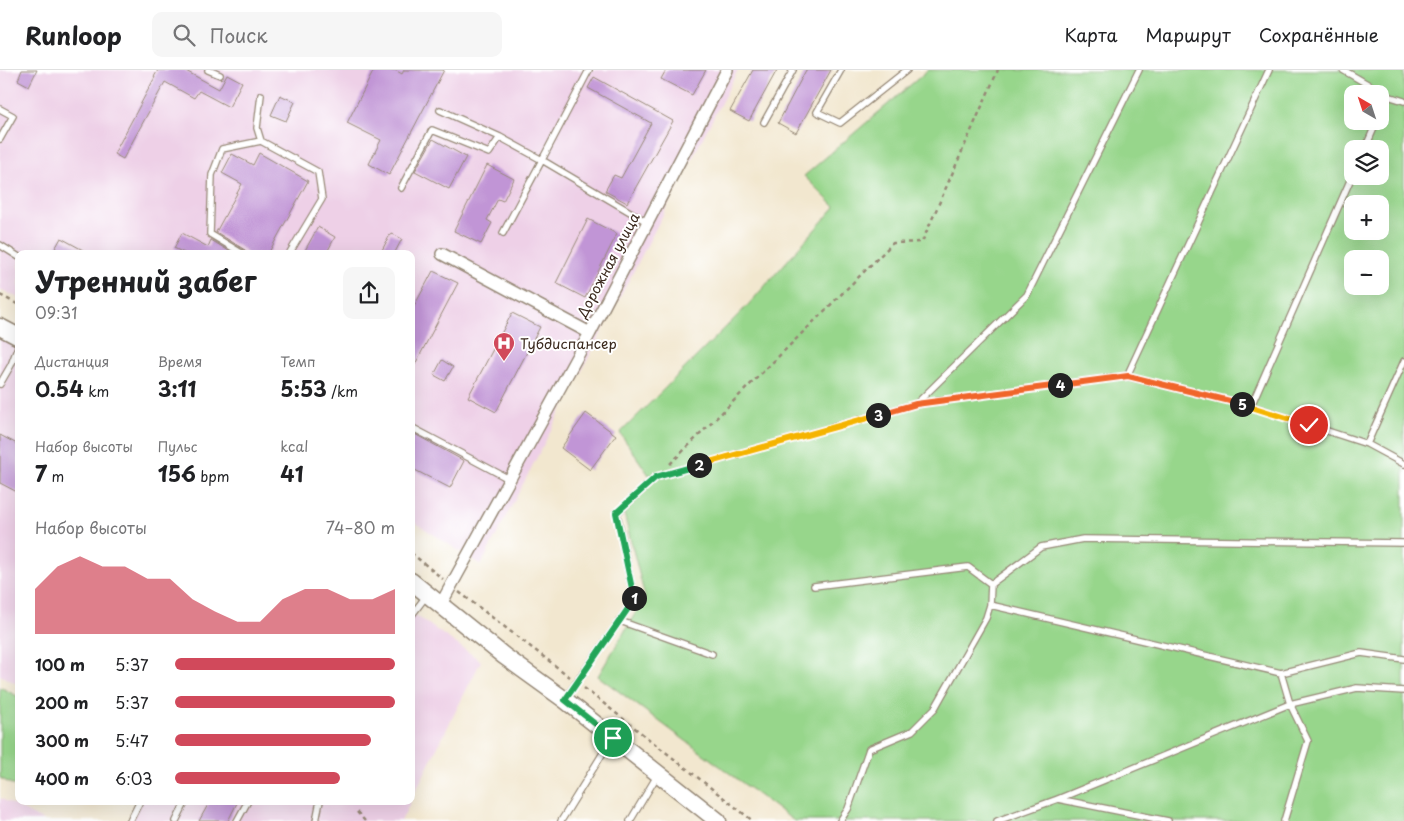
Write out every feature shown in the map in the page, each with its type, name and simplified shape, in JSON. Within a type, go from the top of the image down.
[{"type":"street","name":"Дорожная улица","points":[[434,599],[509,479],[590,333],[727,70]]},
{"type":"street","points":[[442,254],[590,333]]},
{"type":"street","points":[[0,327],[15,335]]},
{"type":"street","points":[[415,584],[504,656],[565,700],[718,821]]},
{"type":"lane","points":[[208,70],[220,75]]},
{"type":"lane","points":[[502,233],[589,70]]},
{"type":"lane","points":[[764,122],[793,70]]},
{"type":"lane","points":[[841,70],[817,112],[840,123],[907,70]]},
{"type":"lane","points":[[916,404],[1027,295],[1139,70]]},
{"type":"lane","points":[[1128,376],[1269,70]]},
{"type":"lane","points":[[1343,70],[1369,85]]},
{"type":"lane","points":[[261,95],[257,128],[261,141]]},
{"type":"lane","points":[[1389,96],[1404,101]]},
{"type":"lane","points":[[0,109],[13,116],[0,139]]},
{"type":"lane","points":[[440,110],[500,137],[648,222]]},
{"type":"lane","points":[[401,188],[432,130],[489,153],[500,137]]},
{"type":"lane","points":[[236,250],[210,234],[212,175],[222,149],[261,141],[318,172],[322,199],[291,250]]},
{"type":"lane","points":[[1252,406],[1348,185]]},
{"type":"lane","points":[[0,245],[15,254]]},
{"type":"lane","points":[[0,384],[15,354]]},
{"type":"lane","points":[[1367,444],[1404,361]]},
{"type":"lane","points":[[565,700],[634,600],[616,513],[656,477],[916,404],[1128,376],[1252,406],[1367,444],[1404,464]]},
{"type":"lane","points":[[415,430],[509,479]]},
{"type":"lane","points":[[991,584],[1041,547],[1083,539],[1404,543]]},
{"type":"lane","points":[[814,586],[968,567],[991,584]]},
{"type":"lane","points":[[840,821],[848,809],[869,749],[912,731],[935,708],[986,618],[990,605],[991,584]]},
{"type":"lane","points":[[415,613],[434,599]]},
{"type":"lane","points":[[990,605],[1281,673],[1361,653],[1404,659]]},
{"type":"lane","points":[[620,622],[712,654]]},
{"type":"lane","points":[[1281,673],[1290,704],[1308,741],[1284,821]]},
{"type":"lane","points":[[998,821],[1058,799],[1290,704],[1357,688],[1404,691]]},
{"type":"lane","points":[[561,821],[613,738]]},
{"type":"lane","points":[[630,821],[658,774]]},
{"type":"lane","points":[[1058,799],[1168,821]]},
{"type":"lane","points":[[130,821],[138,805]]},
{"type":"lane","points":[[176,821],[184,805]]},
{"type":"lane","points":[[237,821],[246,805]]},
{"type":"lane","points":[[316,821],[319,805]]},
{"type":"path","points":[[656,477],[893,243],[922,242],[998,70]]},
{"type":"path","points":[[0,295],[15,303]]},
{"type":"path","points":[[357,812],[365,821]]},
{"type":"shaded area","points":[[0,70],[738,70],[481,565],[415,523],[415,250],[15,250],[15,296],[0,289]]},
{"type":"shaded area","points":[[0,336],[15,345],[15,683],[0,675]]},
{"type":"shaded area","points":[[415,615],[481,661],[415,792]]},
{"type":"shaded area","points":[[0,798],[44,821],[0,821]]},
{"type":"shaded area","points":[[137,805],[409,805],[401,821],[129,821]]},
{"type":"green space","points":[[928,70],[1404,70],[1404,821],[794,821],[598,676],[645,597],[622,506],[651,478],[620,433],[748,305],[835,207],[804,176]]},
{"type":"green space","points":[[0,687],[15,695],[15,786],[0,778]]},
{"type":"building","points":[[22,70],[37,70],[29,86],[18,80]]},
{"type":"building","points":[[158,70],[184,70],[219,89],[227,74],[242,82],[229,107],[199,91],[194,98],[165,82],[123,159],[114,154]]},
{"type":"building","points":[[374,70],[395,70],[402,74],[404,70],[444,70],[389,175],[369,164],[381,140],[347,123]]},
{"type":"building","points":[[666,70],[706,70],[692,95],[661,79]]},
{"type":"building","points":[[753,70],[777,70],[749,121],[730,111]]},
{"type":"building","points":[[806,70],[831,70],[796,133],[778,123]]},
{"type":"building","points":[[594,77],[673,121],[627,203],[605,191],[614,175],[621,178],[651,123],[588,88]]},
{"type":"building","points":[[280,95],[295,102],[286,121],[271,115]]},
{"type":"building","points":[[433,139],[466,157],[449,189],[415,171]]},
{"type":"building","points":[[259,153],[308,181],[270,250],[245,250],[216,232],[242,184],[222,173],[232,154],[253,165]]},
{"type":"building","points":[[487,165],[514,179],[503,201],[498,199],[487,220],[492,223],[481,244],[454,231]]},
{"type":"building","points":[[588,219],[617,234],[585,298],[556,283]]},
{"type":"building","points":[[318,227],[335,237],[328,250],[305,250]]},
{"type":"building","points":[[182,233],[208,247],[211,240],[227,250],[178,250],[174,248]]},
{"type":"building","points":[[391,233],[402,239],[396,250],[382,250]]},
{"type":"building","points":[[61,238],[83,250],[54,250]]},
{"type":"building","points":[[433,271],[458,283],[415,364],[415,305]]},
{"type":"building","name":"Тубдиспансер","points":[[512,313],[540,327],[496,412],[468,397]]},
{"type":"building","points":[[442,360],[453,367],[445,381],[434,375]]},
{"type":"building","points":[[586,413],[616,435],[590,470],[561,448]]},
{"type":"building","points":[[415,434],[464,461],[450,488],[415,470]]},
{"type":"building","points":[[0,435],[15,443],[15,491],[0,483]]},
{"type":"building","points":[[208,805],[236,805],[228,821],[199,821]]},
{"type":"place","name":"Тубдиспансер","points":[[504,362]]},
{"type":"route","points":[[613,738],[565,700],[634,600],[616,513],[656,477],[916,404],[1128,376],[1252,406],[1309,425]]}]
